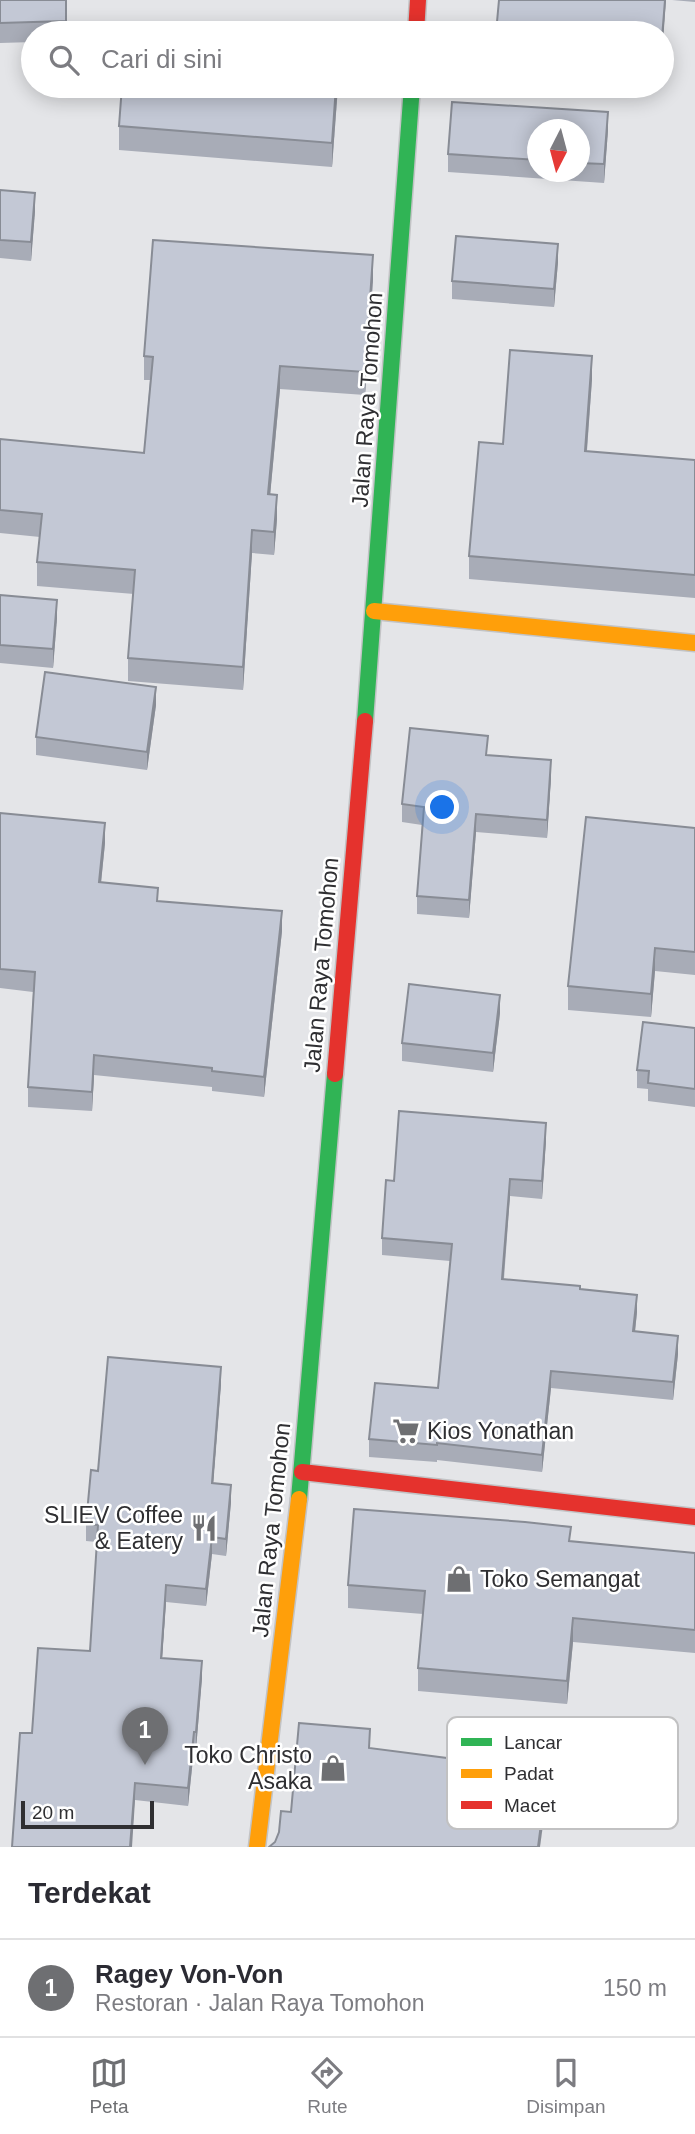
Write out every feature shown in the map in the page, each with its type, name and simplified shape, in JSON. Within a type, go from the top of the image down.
[{"type":"main road","points":[[417,21],[418,0]]},
{"type":"main road","name":"Jalan Raya Tomohon","points":[[257,1847],[302,1472],[374,611],[411,98]]},
{"type":"main road","points":[[374,611],[695,643]]},
{"type":"main road","points":[[302,1472],[695,1517]]},
{"type":"building","points":[[0,0],[66,0],[66,21],[0,23]]},
{"type":"building","points":[[499,0],[665,0],[663,21],[497,21]]},
{"type":"building","points":[[121,98],[335,98],[332,143],[119,126]]},
{"type":"building","points":[[452,102],[608,112],[604,164],[590,163],[590,119],[527,119],[527,159],[448,154]]},
{"type":"building","points":[[0,190],[35,193],[31,242],[0,240]]},
{"type":"building","points":[[456,236],[558,244],[554,289],[452,281]]},
{"type":"building","points":[[153,240],[373,255],[365,372],[280,366],[268,494],[277,495],[274,532],[252,530],[243,667],[128,658],[135,570],[37,562],[42,514],[0,510],[0,439],[144,453],[153,357],[144,356]]},
{"type":"building","points":[[510,350],[592,356],[585,451],[695,460],[695,575],[469,556],[479,442],[503,444]]},
{"type":"building","points":[[0,595],[57,600],[53,649],[0,645]]},
{"type":"building","points":[[45,672],[156,687],[147,752],[36,737]]},
{"type":"building","points":[[410,728],[488,736],[486,755],[551,760],[547,820],[476,814],[469,900],[417,896],[424,807],[402,804]]},
{"type":"building","points":[[0,813],[105,823],[99,882],[158,888],[157,901],[282,911],[264,1077],[212,1071],[212,1068],[94,1055],[92,1092],[28,1087],[35,972],[0,969]]},
{"type":"building","points":[[586,817],[695,828],[695,952],[655,948],[651,994],[568,986]]},
{"type":"building","points":[[409,984],[500,995],[493,1053],[402,1043]]},
{"type":"building","points":[[643,1022],[695,1028],[695,1089],[648,1083],[649,1071],[637,1070]]},
{"type":"building","points":[[399,1111],[546,1123],[542,1181],[510,1179],[502,1279],[580,1286],[580,1289],[637,1295],[633,1331],[678,1336],[673,1382],[551,1371],[542,1455],[437,1443],[369,1439],[375,1383],[438,1388],[452,1244],[382,1238],[386,1180],[394,1181]]},
{"type":"building","points":[[108,1357],[221,1367],[212,1483],[231,1485],[226,1539],[212,1537],[206,1589],[166,1585],[161,1658],[202,1661],[188,1788],[135,1783],[130,1847],[12,1847],[20,1733],[32,1733],[38,1648],[90,1651],[98,1525],[86,1524],[91,1470],[98,1471]]},
{"type":"building","points":[[354,1509],[571,1527],[569,1541],[695,1553],[695,1630],[573,1618],[567,1681],[418,1668],[425,1591],[348,1585]]},
{"type":"building","points":[[299,1723],[370,1729],[369,1748],[447,1758],[447,1829],[540,1829],[538,1847],[269,1847],[275,1842],[279,1832],[281,1811],[291,1812]]},
{"type":"traffic: fast","points":[[365,721],[411,98]]},
{"type":"traffic: fast","points":[[299,1499],[335,1074]]},
{"type":"traffic: slow","points":[[374,611],[695,643]]},
{"type":"traffic: slow","points":[[257,1847],[299,1499]]},
{"type":"traffic: jam","points":[[417,21],[418,0]]},
{"type":"traffic: jam","points":[[335,1074],[365,721]]},
{"type":"traffic: jam","points":[[302,1472],[695,1517]]},
{"type":"place","name":"Kios Yonathan","points":[[406,1431]]},
{"type":"place","name":"SLIEV Coffee & Eatery","points":[[204,1528]]},
{"type":"place","name":"Toko Semangat","points":[[459,1579]]},
{"type":"place","name":"Ragey Von-Von","points":[[145,1765]]},
{"type":"place","name":"Toko Christo Asaka","points":[[333,1768]]}]
